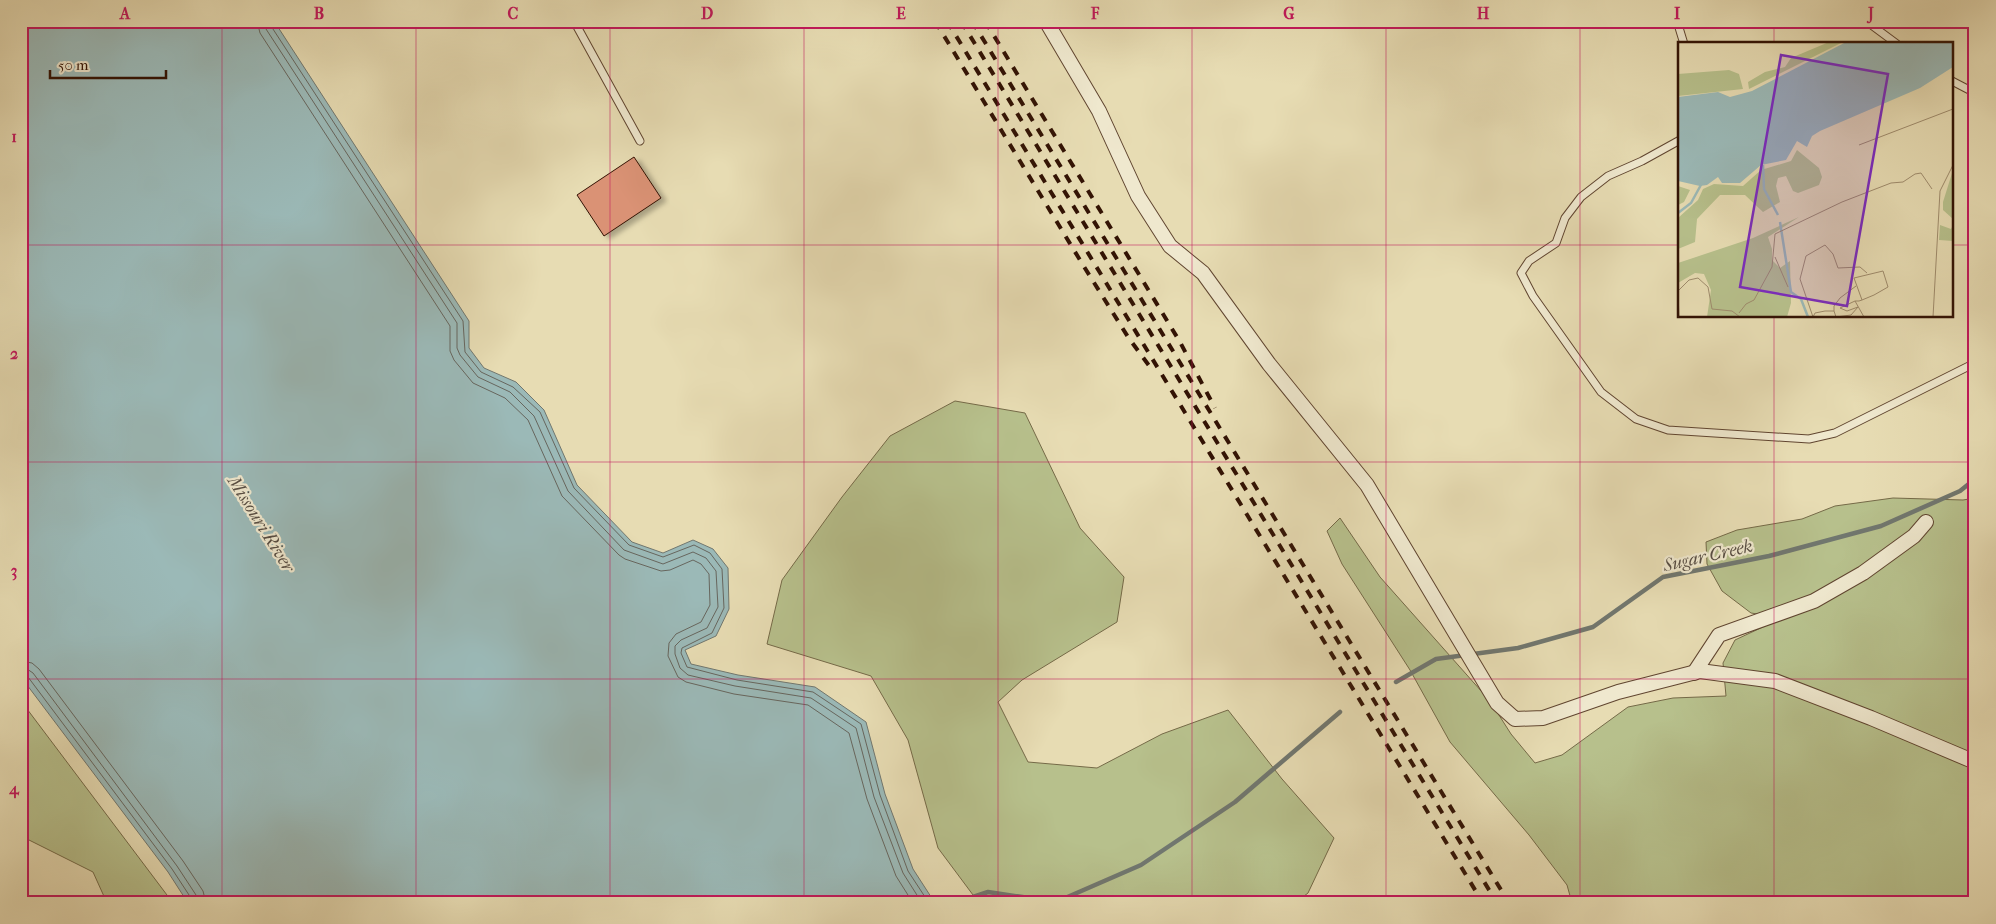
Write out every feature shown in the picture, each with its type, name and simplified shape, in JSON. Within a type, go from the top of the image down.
[{"type":"street","points":[[1046,21],[1099,111],[1138,196],[1170,246],[1203,273],[1270,364],[1368,485],[1498,703],[1515,719],[1542,718],[1618,692],[1700,671],[1775,681],[1871,718],[1975,762]]},
{"type":"street","points":[[1694,673],[1719,635],[1814,601],[1863,574],[1914,536],[1926,522]]},
{"type":"lane","points":[[574,21],[640,141]]},
{"type":"lane","points":[[1677,21],[1683,42]]},
{"type":"lane","points":[[1866,21],[1894,42]]},
{"type":"lane","points":[[1954,82],[1975,93]]},
{"type":"lane","points":[[1678,141],[1642,161],[1608,176],[1581,197],[1566,218],[1556,243],[1529,261],[1521,273],[1533,296],[1601,392],[1636,419],[1668,430],[1809,439],[1835,432],[1975,363]]},
{"type":"green space","points":[[955,401],[1025,413],[1080,528],[1124,577],[1117,622],[1022,680],[998,702],[1028,762],[1097,768],[1162,734],[1228,710],[1282,779],[1334,838],[1308,893],[1295,903],[979,903],[938,848],[908,740],[871,676],[767,644],[782,580],[842,497],[890,436]]},
{"type":"green space","points":[[1893,498],[1963,500],[1975,498],[1975,903],[1572,903],[1567,885],[1529,835],[1450,742],[1410,670],[1342,564],[1327,531],[1340,518],[1380,577],[1490,701],[1511,734],[1535,763],[1562,755],[1628,707],[1673,698],[1726,696],[1723,663],[1735,640],[1782,618],[1751,613],[1722,591],[1707,564],[1706,542],[1737,530],[1802,519],[1835,506]]},
{"type":"green space","points":[[21,701],[173,903],[107,903],[93,872],[21,836]]},
{"type":"water","name":"Missouri River","points":[[21,21],[274,21],[469,321],[469,348],[484,368],[516,382],[544,410],[577,485],[632,542],[663,553],[693,540],[713,549],[728,568],[729,609],[716,636],[685,650],[691,664],[738,675],[815,687],[866,722],[885,794],[913,869],[935,903],[188,903],[168,872],[21,677]]},
{"type":"building","points":[[634,157],[661,198],[604,236],[577,195]]},
{"type":"waterway","name":"Sugar Creek","points":[[1396,682],[1436,659],[1518,648],[1593,627],[1663,577],[1769,556],[1881,526],[1960,491],[1975,479]]},
{"type":"waterway","points":[[955,903],[988,892],[1056,902],[1141,865],[1235,802],[1340,712]]},
{"type":"railway","points":[[935,21],[1083,265],[1128,337],[1153,371]]},
{"type":"railway","points":[[947,21],[1483,903]]},
{"type":"railway","points":[[961,21],[1497,903]]},
{"type":"railway","points":[[972,21],[1509,903]]},
{"type":"railway","points":[[985,21],[1180,342],[1215,408]]}]
